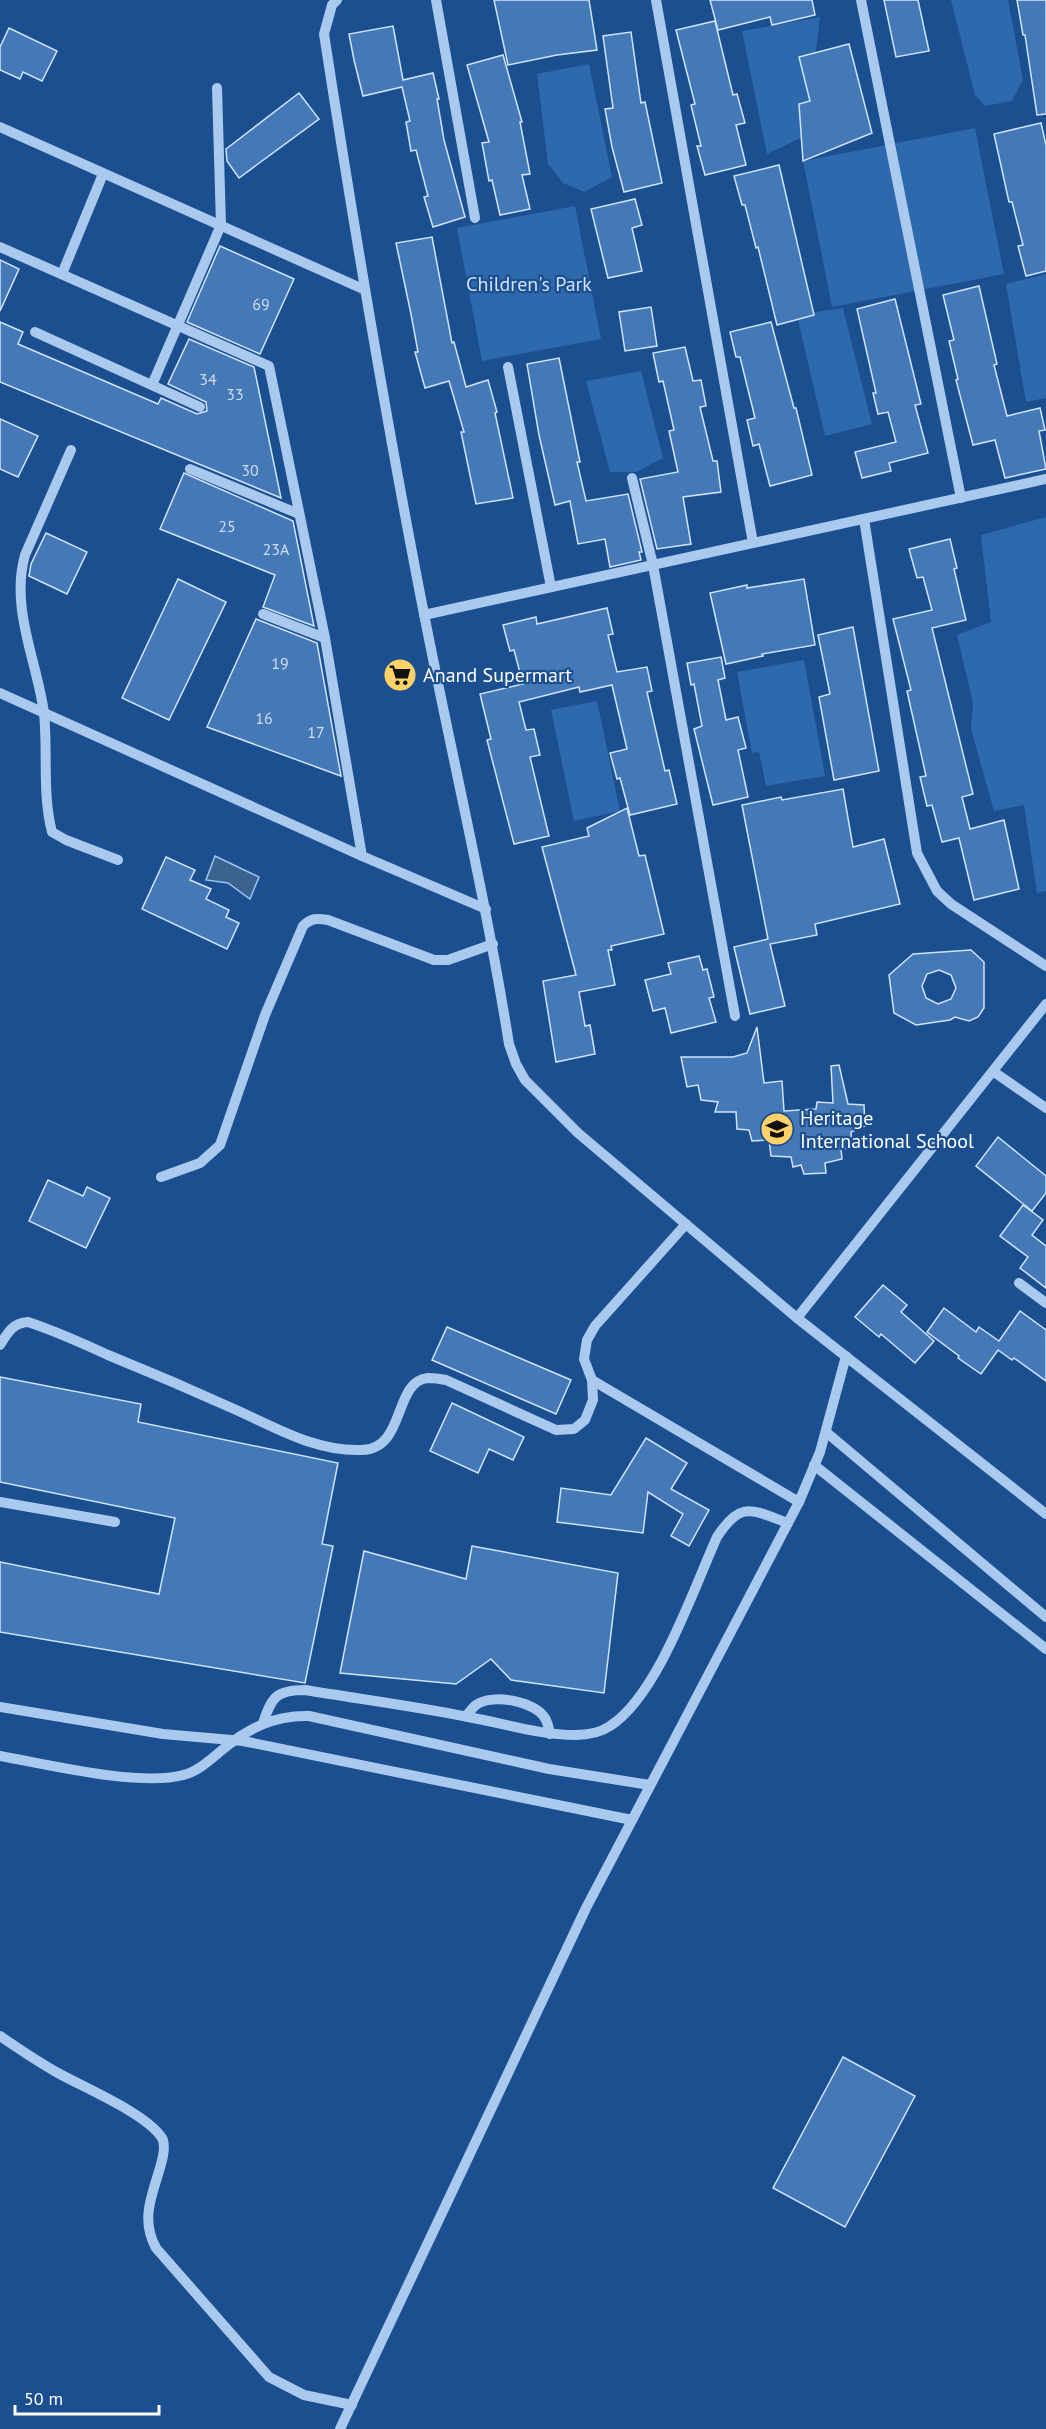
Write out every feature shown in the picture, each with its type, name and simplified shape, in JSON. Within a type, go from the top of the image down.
[{"type":"street","points":[[337,0],[332,5],[324,34],[363,289],[424,615],[493,944],[509,1044],[516,1064],[525,1080],[578,1133],[797,1318],[1045,1513]]},
{"type":"street","points":[[436,0],[475,218]]},
{"type":"street","points":[[656,0],[753,543]]},
{"type":"street","points":[[861,0],[962,498]]},
{"type":"street","points":[[152,385],[221,225],[217,87]]},
{"type":"street","points":[[0,127],[363,289]]},
{"type":"street","points":[[62,274],[103,174]]},
{"type":"street","points":[[0,247],[269,366],[325,638],[362,856]]},
{"type":"street","points":[[35,332],[200,407]]},
{"type":"street","points":[[508,367],[550,587]]},
{"type":"street","points":[[71,450],[25,555],[20,571],[20,590],[30,657],[44,712],[52,832],[66,840],[118,860]]},
{"type":"street","points":[[190,469],[300,514]]},
{"type":"street","points":[[632,478],[652,565],[735,1016]]},
{"type":"street","points":[[424,615],[1046,479]]},
{"type":"street","points":[[864,519],[917,854],[937,891],[951,904],[1046,966]]},
{"type":"street","points":[[263,614],[325,638]]},
{"type":"street","points":[[0,693],[362,856],[486,909]]},
{"type":"street","points":[[161,1178],[200,1163],[220,1145],[265,1015],[303,926],[309,921],[318,918],[328,920],[434,960],[448,960],[493,944]]},
{"type":"street","points":[[797,1318],[1046,1004]]},
{"type":"street","points":[[994,1072],[1046,1108]]},
{"type":"street","points":[[0,1345],[12,1327],[18,1323],[28,1322],[235,1409],[291,1437],[346,1450],[366,1450],[381,1445],[390,1435],[414,1384],[427,1378],[446,1380],[556,1430],[574,1429],[585,1420],[593,1400],[592,1380],[585,1359],[587,1341],[595,1326],[686,1224]]},
{"type":"street","points":[[1019,1283],[1046,1303]]},
{"type":"street","points":[[340,2429],[586,1908],[799,1502],[826,1432],[846,1356]]},
{"type":"street","points":[[592,1380],[799,1502]]},
{"type":"street","points":[[826,1432],[1046,1617]]},
{"type":"street","points":[[814,1465],[1046,1649]]},
{"type":"street","points":[[0,1502],[115,1522]]},
{"type":"street","points":[[263,1723],[274,1697],[286,1690],[305,1690],[466,1716],[550,1734],[596,1734],[611,1726],[632,1707],[645,1691],[665,1653],[717,1537],[728,1520],[742,1511],[756,1511],[788,1523]]},
{"type":"street","points":[[466,1716],[476,1705],[487,1700],[505,1698],[537,1711],[546,1718],[550,1734]]},
{"type":"street","points":[[0,1707],[163,1734],[233,1740],[632,1820]]},
{"type":"street","points":[[0,1756],[104,1773],[166,1778],[185,1775],[196,1769],[233,1740],[263,1723],[283,1717],[309,1716],[549,1769],[650,1785]]},
{"type":"street","points":[[0,2036],[56,2072],[141,2118],[155,2130],[164,2140],[164,2152],[146,2224],[156,2248],[269,2377],[304,2395],[352,2405]]},
{"type":"green space","points":[[951,0],[1008,0],[1023,80],[1012,101],[985,106],[975,95]]},
{"type":"green space","points":[[820,17],[805,136],[767,154],[742,31]]},
{"type":"green space","points":[[589,64],[612,177],[584,192],[563,183],[548,164],[537,74]]},
{"type":"green space","points":[[975,128],[1004,274],[832,307],[803,161]]},
{"type":"green space","name":"Children's Park","points":[[575,206],[601,339],[482,361],[457,228]]},
{"type":"green space","points":[[1046,274],[1046,398],[1026,402],[1006,284]]},
{"type":"green space","points":[[843,308],[872,424],[825,436],[797,315]]},
{"type":"green space","points":[[641,371],[663,458],[636,472],[610,472],[586,381]]},
{"type":"green space","points":[[1046,517],[1046,891],[1037,893],[1024,805],[994,811],[971,729],[973,703],[957,635],[991,622],[981,535]]},
{"type":"green space","points":[[804,660],[825,776],[766,786],[759,752],[752,753],[737,672]]},
{"type":"green space","points":[[597,701],[620,811],[574,821],[551,710]]},
{"type":"shaded area","points":[[215,856],[259,877],[250,899],[228,883],[206,880]]},
{"type":"building","points":[[494,0],[589,0],[597,50],[508,65]]},
{"type":"building","points":[[710,0],[812,0],[815,15],[772,25],[770,17],[718,30]]},
{"type":"building","points":[[884,0],[918,0],[929,51],[896,57]]},
{"type":"building","points":[[1017,0],[1046,0],[1046,114],[1037,115],[1025,35],[1023,35]]},
{"type":"building","points":[[715,21],[733,95],[737,94],[745,123],[736,125],[746,165],[705,175],[697,146],[701,146],[691,105],[695,104],[676,30]]},
{"type":"building","points":[[393,26],[403,80],[433,73],[444,140],[465,217],[433,227],[424,197],[428,196],[416,150],[411,151],[406,122],[410,121],[402,87],[363,96],[354,60],[349,34]]},
{"type":"building","points":[[9,28],[57,51],[42,81],[23,72],[20,79],[0,70],[0,47]]},
{"type":"building","points":[[631,32],[641,103],[645,102],[662,183],[624,192],[605,109],[613,108],[603,36]]},
{"type":"building","points":[[849,44],[872,133],[803,161],[799,104],[810,101],[799,57]]},
{"type":"building","points":[[503,55],[522,122],[520,122],[530,174],[522,175],[530,209],[500,215],[492,180],[489,181],[482,143],[489,142],[467,65]]},
{"type":"building","points":[[299,93],[319,119],[239,178],[227,161],[226,149]]},
{"type":"building","points":[[1041,123],[1046,145],[1046,271],[1026,276],[1018,246],[1023,245],[1012,202],[1009,202],[994,134]]},
{"type":"building","points":[[779,165],[814,315],[777,325],[758,247],[756,248],[745,205],[742,205],[734,176]]},
{"type":"building","points":[[635,199],[642,225],[632,228],[642,271],[608,278],[591,209]]},
{"type":"building","points":[[432,237],[452,343],[454,342],[466,387],[488,380],[497,412],[495,413],[513,498],[476,504],[461,432],[464,432],[449,381],[425,388],[415,352],[418,352],[396,243]]},
{"type":"building","points":[[220,246],[294,279],[260,354],[187,322]]},
{"type":"building","points":[[0,260],[19,269],[0,311]]},
{"type":"building","points":[[979,286],[997,364],[994,365],[1007,416],[1040,408],[1045,430],[1039,431],[1046,469],[1005,478],[995,440],[973,445],[956,380],[958,379],[949,341],[954,340],[943,295]]},
{"type":"building","points":[[895,299],[921,404],[915,405],[928,453],[889,463],[891,471],[862,478],[855,452],[896,442],[888,412],[878,414],[873,393],[876,393],[857,309]]},
{"type":"building","points":[[651,307],[657,346],[625,351],[619,312]]},
{"type":"building","points":[[0,322],[23,332],[18,344],[158,404],[161,398],[197,414],[207,411],[206,402],[168,384],[189,339],[254,367],[281,498],[0,382]]},
{"type":"building","points":[[771,322],[794,408],[796,408],[812,475],[770,486],[759,444],[753,446],[747,420],[755,418],[740,357],[736,357],[730,332]]},
{"type":"building","points":[[685,347],[693,381],[701,380],[706,406],[700,407],[713,461],[717,461],[721,492],[683,497],[691,544],[657,549],[640,479],[678,472],[669,431],[674,430],[663,381],[659,382],[653,353]]},
{"type":"building","points":[[559,358],[586,501],[628,494],[642,552],[639,552],[641,560],[610,567],[605,539],[578,544],[570,501],[555,505],[539,435],[527,364]]},
{"type":"building","points":[[0,419],[38,436],[18,477],[0,469]]},
{"type":"building","points":[[184,473],[293,521],[314,626],[263,607],[275,575],[160,529]]},
{"type":"building","points":[[46,533],[87,552],[67,594],[29,576],[31,564]]},
{"type":"building","points":[[950,539],[957,568],[954,569],[966,620],[932,628],[973,794],[962,797],[970,829],[1004,820],[1019,889],[974,900],[959,838],[942,842],[932,805],[927,806],[920,777],[926,776],[907,691],[911,690],[893,619],[932,610],[923,577],[917,578],[909,549]]},
{"type":"building","points":[[178,579],[226,602],[169,720],[122,698]]},
{"type":"building","points":[[804,579],[815,645],[762,654],[763,656],[726,664],[710,593],[747,585],[747,588]]},
{"type":"building","points":[[607,608],[613,634],[608,635],[617,672],[647,667],[652,691],[647,692],[665,771],[669,770],[677,804],[630,815],[620,778],[617,779],[610,753],[627,749],[612,685],[580,692],[579,687],[519,702],[526,730],[534,729],[540,755],[530,757],[549,836],[514,844],[487,740],[491,739],[480,694],[523,684],[514,650],[510,651],[503,625],[536,617],[537,624]]},
{"type":"building","points":[[256,619],[317,643],[341,776],[207,727]]},
{"type":"building","points":[[853,627],[879,771],[834,780],[819,697],[830,694],[818,635]]},
{"type":"building","points":[[721,657],[725,678],[718,680],[726,720],[738,717],[746,748],[738,750],[748,797],[713,805],[694,729],[702,726],[694,684],[691,685],[687,663]]},
{"type":"building","points":[[843,789],[853,847],[884,839],[900,904],[815,924],[817,935],[770,944],[785,1006],[750,1014],[734,947],[768,939],[742,805]]},
{"type":"building","points":[[627,808],[639,856],[645,855],[664,934],[611,946],[612,950],[608,950],[615,985],[579,992],[585,1026],[590,1025],[595,1054],[556,1062],[543,981],[576,975],[542,847],[589,836],[587,828]]},
{"type":"building","points":[[166,857],[195,870],[190,880],[211,889],[206,899],[229,910],[226,917],[239,923],[227,949],[142,909]]},
{"type":"building","points":[[971,950],[984,962],[984,1008],[978,1017],[969,1021],[955,1017],[950,1020],[916,1025],[894,1013],[889,975],[913,954]],"holes":[[[939,970],[951,975],[956,988],[951,999],[938,1004],[926,998],[922,986],[927,974]]]},
{"type":"building","points":[[699,956],[703,970],[707,969],[714,997],[709,998],[716,1022],[671,1033],[665,1008],[653,1011],[645,980],[671,974],[668,963]]},
{"type":"building","points":[[757,1027],[764,1083],[782,1081],[784,1111],[816,1109],[817,1102],[833,1103],[831,1066],[839,1065],[848,1104],[864,1105],[865,1126],[851,1132],[852,1148],[841,1149],[842,1159],[825,1163],[826,1173],[804,1174],[801,1165],[793,1167],[791,1157],[771,1156],[769,1140],[752,1141],[749,1130],[737,1129],[736,1112],[715,1112],[718,1102],[701,1100],[698,1085],[687,1087],[681,1057],[733,1057],[747,1053]]},
{"type":"building","points":[[998,1137],[1046,1176],[1046,1193],[1032,1211],[976,1166]]},
{"type":"building","points":[[48,1180],[83,1196],[87,1187],[110,1198],[86,1248],[29,1221]]},
{"type":"building","points":[[1023,1205],[1043,1220],[1032,1235],[1046,1246],[1046,1288],[1020,1268],[1028,1257],[1000,1236]]},
{"type":"building","points":[[883,1285],[907,1305],[901,1312],[934,1341],[915,1363],[881,1334],[879,1337],[855,1317]]},
{"type":"building","points":[[944,1308],[976,1332],[979,1327],[999,1341],[1020,1311],[1046,1330],[1046,1381],[1014,1358],[1012,1360],[998,1350],[981,1374],[958,1358],[959,1356],[927,1332]]},
{"type":"building","points":[[447,1327],[571,1380],[556,1414],[432,1360]]},
{"type":"building","points":[[0,1377],[141,1404],[138,1422],[338,1463],[322,1544],[333,1546],[305,1683],[0,1632],[0,1562],[159,1594],[175,1518],[0,1482]]},
{"type":"building","points":[[452,1403],[524,1437],[513,1460],[489,1449],[478,1473],[430,1451]]},
{"type":"building","points":[[646,1438],[687,1463],[671,1489],[709,1510],[689,1546],[671,1536],[683,1514],[648,1492],[643,1533],[557,1522],[561,1488],[611,1495]]},
{"type":"building","points":[[472,1546],[618,1573],[604,1693],[511,1680],[491,1659],[456,1684],[340,1673],[364,1551],[466,1579]]},
{"type":"building","points":[[843,2057],[915,2096],[845,2227],[773,2188]]},
{"type":"place","name":"Anand Supermart","points":[[400,675]]},
{"type":"place","name":"Heritage International School","points":[[777,1129]]}]
